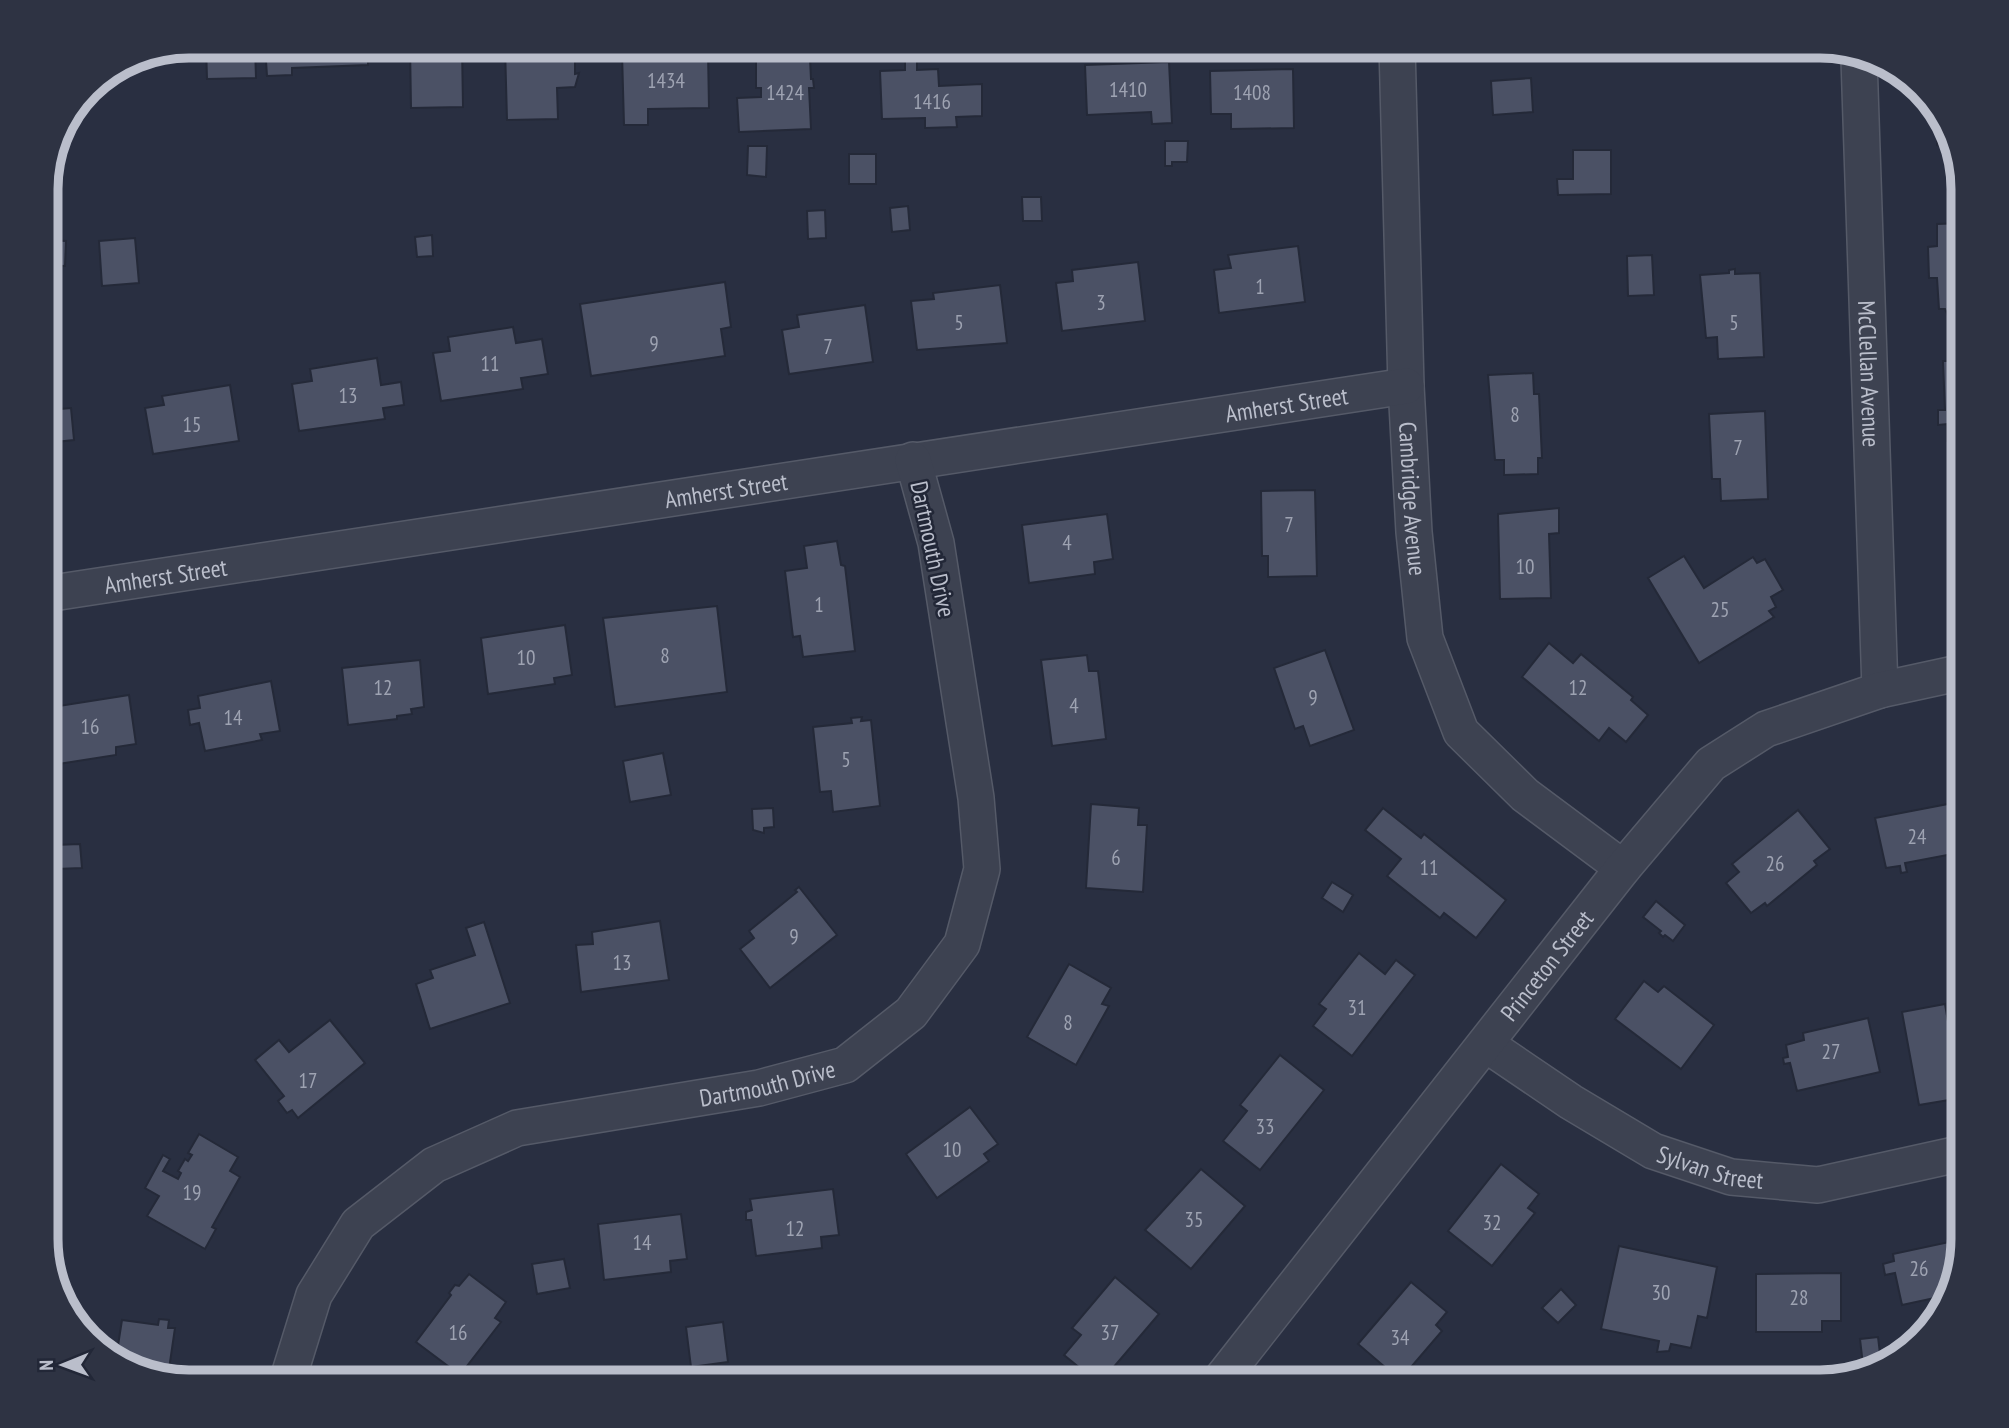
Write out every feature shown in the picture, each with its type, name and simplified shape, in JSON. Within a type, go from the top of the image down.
[{"type":"street","name":"Cambridge Avenue","points":[[1397,58],[1406,386],[1414,532],[1425,638],[1461,732],[1525,795],[1623,868]]},
{"type":"street","name":"McClellan Avenue","points":[[1859,64],[1881,690]]},
{"type":"street","name":"Amherst Street","points":[[58,592],[1406,386]]},
{"type":"street","name":"Dartmouth Drive","points":[[291,1370],[314,1294],[358,1224],[434,1165],[517,1128],[760,1088],[845,1065],[911,1013],[961,944],[982,869],[976,798],[936,543],[913,460]]},
{"type":"street","name":"Princeton Street","points":[[1229,1370],[1487,1045],[1623,868],[1711,764],[1766,729],[1881,690],[1951,675]]},
{"type":"street","name":"Sylvan Street","points":[[1487,1045],[1571,1102],[1653,1151],[1731,1177],[1818,1185],[1951,1156]]},
{"type":"building","points":[[206,58],[255,58],[256,78],[207,79]]},
{"type":"building","points":[[266,58],[368,58],[368,65],[292,68],[292,75],[267,76]]},
{"type":"building","points":[[410,58],[462,58],[463,107],[411,108]]},
{"type":"building","points":[[505,58],[575,58],[575,74],[579,73],[575,87],[557,88],[558,119],[507,120]]},
{"type":"building","points":[[622,58],[708,58],[709,108],[648,109],[648,125],[624,125]]},
{"type":"building","points":[[810,58],[814,88],[809,88],[811,129],[739,132],[737,98],[761,97],[761,88],[756,88],[756,59]]},
{"type":"building","points":[[917,60],[917,70],[938,69],[939,86],[982,84],[982,116],[956,117],[957,127],[925,128],[925,118],[882,119],[880,71],[905,70],[905,61]]},
{"type":"building","points":[[1169,62],[1172,123],[1152,124],[1151,112],[1087,115],[1085,65]]},
{"type":"building","points":[[1293,69],[1294,128],[1231,129],[1231,114],[1211,114],[1210,71]]},
{"type":"building","points":[[1531,78],[1533,112],[1493,115],[1491,81]]},
{"type":"building","points":[[1937,130],[1943,145],[1937,145]]},
{"type":"building","points":[[1165,141],[1188,141],[1187,162],[1172,162],[1172,166],[1165,166]]},
{"type":"building","points":[[748,146],[767,146],[766,177],[747,175]]},
{"type":"building","points":[[1573,150],[1611,150],[1611,194],[1558,195],[1557,179],[1573,179]]},
{"type":"building","points":[[849,154],[876,154],[876,184],[849,184]]},
{"type":"building","points":[[1022,197],[1041,197],[1042,221],[1023,221]]},
{"type":"building","points":[[908,206],[910,230],[892,232],[890,208]]},
{"type":"building","points":[[825,210],[826,238],[808,239],[807,211]]},
{"type":"building","points":[[1951,223],[1951,318],[1945,309],[1939,309],[1937,278],[1929,278],[1928,247],[1937,246],[1937,224]]},
{"type":"building","points":[[432,235],[433,256],[417,257],[415,237]]},
{"type":"building","points":[[135,238],[139,283],[102,286],[99,241]]},
{"type":"building","points":[[58,241],[66,241],[65,266],[58,266]]},
{"type":"building","points":[[1298,246],[1305,302],[1219,313],[1214,270],[1231,268],[1228,255]]},
{"type":"building","points":[[1652,255],[1654,295],[1628,296],[1627,256]]},
{"type":"building","points":[[1138,262],[1145,321],[1062,331],[1056,283],[1073,281],[1072,270]]},
{"type":"building","points":[[1735,269],[1735,274],[1760,273],[1764,357],[1718,359],[1717,337],[1706,338],[1700,275],[1729,273],[1729,270]]},
{"type":"building","points":[[725,282],[731,327],[721,329],[725,356],[591,376],[580,304]]},
{"type":"building","points":[[1000,285],[1007,343],[917,350],[911,301],[934,299],[933,293]]},
{"type":"building","points":[[865,305],[873,362],[789,374],[782,330],[799,327],[797,315]]},
{"type":"building","points":[[513,327],[516,343],[542,339],[548,374],[521,378],[523,389],[441,401],[433,353],[450,351],[448,337]]},
{"type":"building","points":[[377,358],[381,385],[401,382],[404,405],[383,408],[385,419],[299,431],[292,384],[312,381],[310,369]]},
{"type":"building","points":[[1943,361],[1951,361],[1951,441],[1947,441],[1947,424],[1938,425],[1938,410],[1945,410]]},
{"type":"building","points":[[1533,373],[1534,394],[1539,394],[1542,458],[1538,458],[1538,474],[1504,475],[1504,460],[1495,460],[1488,375]]},
{"type":"building","points":[[230,385],[239,441],[153,454],[145,408],[164,405],[162,396]]},
{"type":"building","points":[[71,408],[74,440],[58,442],[58,409]]},
{"type":"building","points":[[1765,411],[1768,499],[1721,501],[1720,479],[1712,479],[1709,414]]},
{"type":"building","points":[[1315,490],[1317,576],[1268,577],[1268,556],[1262,556],[1261,491]]},
{"type":"building","points":[[1559,508],[1559,533],[1549,534],[1551,598],[1500,599],[1498,514]]},
{"type":"building","points":[[1107,514],[1113,559],[1094,562],[1095,574],[1029,583],[1022,525]]},
{"type":"building","points":[[837,541],[841,565],[845,566],[855,651],[803,657],[800,636],[793,637],[785,571],[807,568],[804,546]]},
{"type":"building","points":[[1684,556],[1704,588],[1753,557],[1757,563],[1765,559],[1783,590],[1771,597],[1776,607],[1769,611],[1774,617],[1699,663],[1648,578]]},
{"type":"building","points":[[717,606],[727,692],[615,707],[603,618]]},
{"type":"building","points":[[565,625],[572,675],[554,678],[555,684],[488,694],[481,638]]},
{"type":"building","points":[[1549,643],[1573,663],[1581,654],[1633,697],[1631,700],[1648,715],[1626,742],[1609,728],[1599,741],[1522,677]]},
{"type":"building","points":[[1325,650],[1354,730],[1310,746],[1303,726],[1295,729],[1274,668]]},
{"type":"building","points":[[1087,655],[1089,671],[1098,671],[1106,739],[1052,746],[1041,660]]},
{"type":"building","points":[[420,660],[424,707],[411,709],[412,714],[397,716],[397,719],[348,725],[342,668]]},
{"type":"building","points":[[271,681],[280,731],[260,734],[262,740],[205,751],[199,723],[190,725],[188,710],[200,708],[198,696]]},
{"type":"building","points":[[129,695],[136,744],[116,747],[116,755],[58,764],[58,706]]},
{"type":"building","points":[[862,717],[861,721],[871,720],[880,806],[833,812],[831,791],[820,792],[813,727],[852,723],[851,718]]},
{"type":"building","points":[[663,753],[671,795],[630,802],[623,761]]},
{"type":"building","points":[[1091,804],[1139,808],[1138,825],[1147,825],[1143,892],[1086,888]]},
{"type":"building","points":[[1948,804],[1951,819],[1951,854],[1905,863],[1907,872],[1901,873],[1900,866],[1886,868],[1875,818]]},
{"type":"building","points":[[773,808],[774,827],[764,828],[764,833],[753,830],[752,809]]},
{"type":"building","points":[[1383,808],[1421,838],[1424,834],[1506,900],[1476,938],[1444,913],[1440,918],[1387,876],[1401,859],[1365,830]]},
{"type":"building","points":[[1798,810],[1830,849],[1814,861],[1817,865],[1767,906],[1765,903],[1751,913],[1726,883],[1739,872],[1732,864]]},
{"type":"building","points":[[80,844],[82,868],[58,869],[58,845]]},
{"type":"building","points":[[1332,882],[1353,895],[1343,912],[1322,898]]},
{"type":"building","points":[[799,887],[837,935],[770,988],[740,949],[754,938],[749,931],[797,892],[795,890]]},
{"type":"building","points":[[1656,901],[1685,925],[1673,941],[1665,935],[1663,937],[1659,933],[1661,931],[1643,917]]},
{"type":"building","points":[[660,921],[669,980],[581,992],[576,945],[593,944],[592,932]]},
{"type":"building","points":[[484,922],[510,1003],[430,1029],[416,984],[433,978],[430,970],[475,955],[466,928]]},
{"type":"building","points":[[1359,953],[1385,974],[1396,960],[1415,975],[1352,1056],[1313,1026],[1326,1009],[1319,1004]]},
{"type":"building","points":[[1069,964],[1111,988],[1102,1004],[1109,1006],[1076,1065],[1027,1037]]},
{"type":"building","points":[[1644,981],[1658,992],[1664,986],[1714,1025],[1681,1069],[1615,1019]]},
{"type":"building","points":[[1945,1004],[1951,1039],[1951,1100],[1919,1105],[1902,1012]]},
{"type":"building","points":[[1868,1018],[1880,1072],[1797,1091],[1790,1063],[1784,1064],[1783,1058],[1788,1057],[1786,1045],[1804,1040],[1803,1033]]},
{"type":"building","points":[[330,1020],[365,1063],[298,1118],[292,1110],[287,1113],[278,1101],[284,1096],[255,1060],[279,1040],[289,1052]]},
{"type":"building","points":[[1280,1055],[1324,1090],[1260,1170],[1223,1141],[1247,1111],[1240,1105]]},
{"type":"building","points":[[970,1107],[998,1144],[984,1154],[989,1161],[937,1198],[906,1154]]},
{"type":"building","points":[[199,1134],[238,1157],[230,1171],[240,1177],[212,1227],[216,1229],[205,1249],[147,1216],[159,1196],[145,1188],[163,1155],[170,1159],[163,1171],[178,1179],[181,1173],[178,1171],[185,1159],[188,1161],[192,1155],[188,1153]]},
{"type":"building","points":[[1501,1164],[1539,1194],[1528,1208],[1535,1213],[1492,1266],[1448,1231]]},
{"type":"building","points":[[1201,1169],[1245,1206],[1191,1269],[1145,1230]]},
{"type":"building","points":[[833,1189],[839,1235],[821,1237],[822,1248],[756,1256],[751,1220],[746,1220],[746,1212],[752,1210],[750,1199]]},
{"type":"building","points":[[681,1214],[687,1259],[670,1261],[671,1272],[604,1280],[598,1224]]},
{"type":"building","points":[[1951,1242],[1949,1265],[1938,1297],[1902,1305],[1895,1273],[1885,1275],[1883,1264],[1894,1261],[1893,1254]]},
{"type":"building","points":[[1619,1246],[1717,1267],[1707,1318],[1698,1316],[1691,1348],[1671,1344],[1669,1351],[1657,1352],[1659,1341],[1601,1329]]},
{"type":"building","points":[[564,1259],[570,1288],[537,1294],[532,1264]]},
{"type":"building","points":[[1841,1273],[1841,1321],[1822,1321],[1822,1332],[1756,1332],[1756,1274]]},
{"type":"building","points":[[469,1274],[506,1302],[495,1318],[501,1322],[464,1370],[453,1370],[416,1342],[451,1295],[449,1293],[455,1285],[459,1286]]},
{"type":"building","points":[[1115,1277],[1159,1314],[1111,1370],[1082,1370],[1064,1355],[1081,1335],[1072,1328]]},
{"type":"building","points":[[1411,1282],[1447,1312],[1436,1325],[1442,1331],[1409,1370],[1388,1370],[1358,1344]]},
{"type":"building","points":[[1561,1289],[1576,1305],[1558,1323],[1542,1308]]},
{"type":"building","points":[[159,1319],[169,1320],[168,1328],[175,1328],[169,1369],[131,1357],[117,1349],[122,1320],[158,1325]]},
{"type":"building","points":[[723,1322],[728,1362],[691,1367],[686,1327]]},
{"type":"building","points":[[1878,1337],[1880,1356],[1863,1363],[1860,1339]]}]
